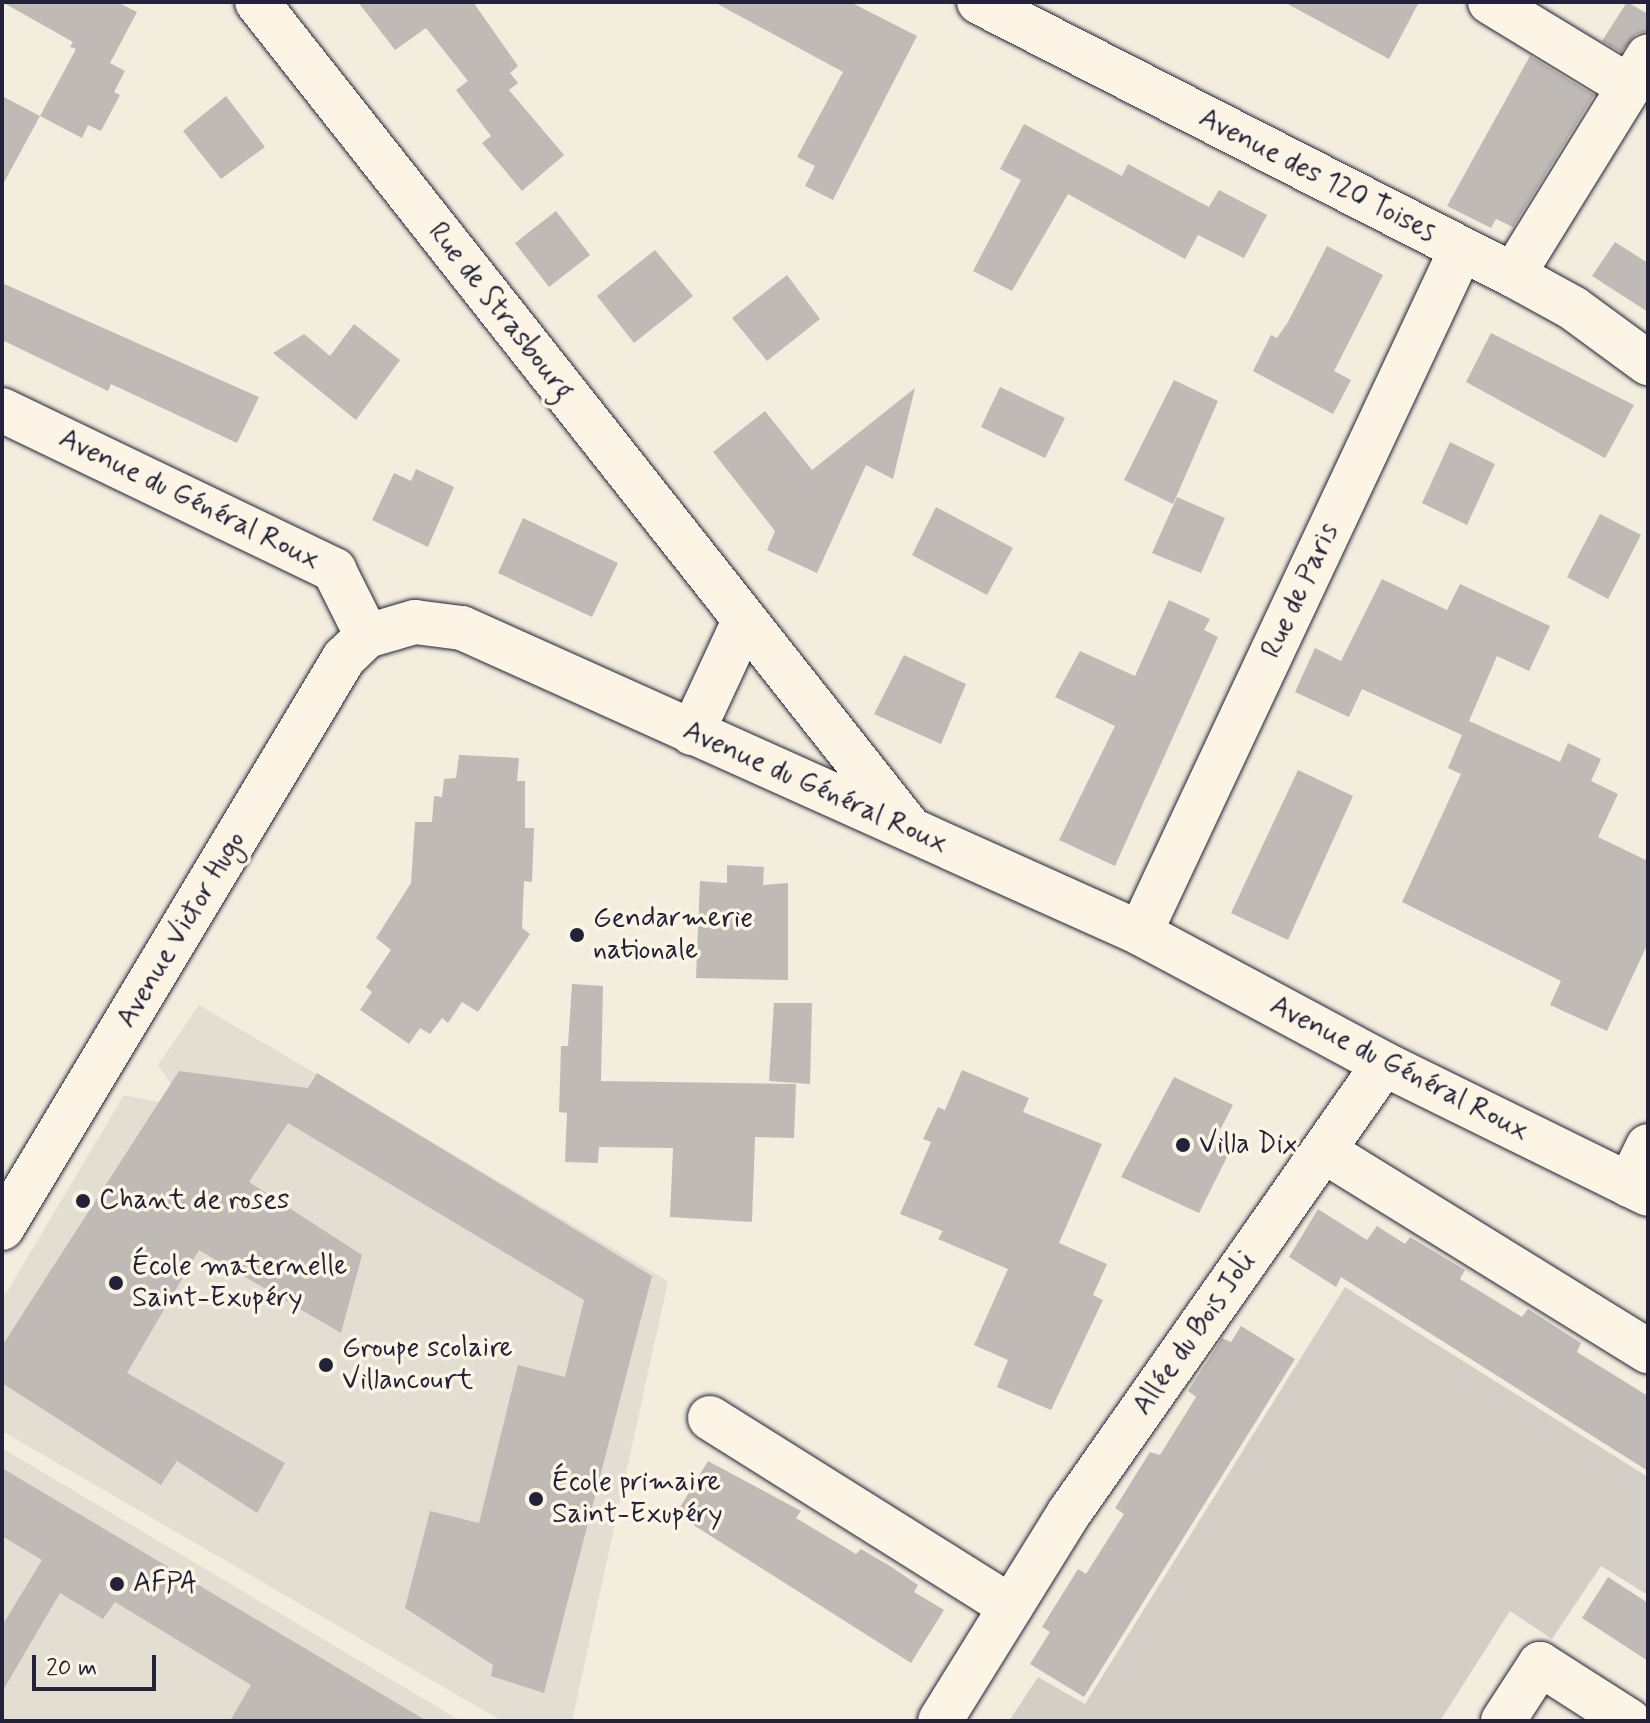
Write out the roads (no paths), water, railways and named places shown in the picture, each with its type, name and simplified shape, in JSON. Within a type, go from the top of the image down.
[{"type":"street","name":"Rue de Strasbourg","points":[[257,2],[913,833]]},
{"type":"street","name":"Avenue des 120 Toises","points":[[979,2],[1513,275],[1573,308],[1648,363]]},
{"type":"street","points":[[1490,2],[1638,71],[1513,275]]},
{"type":"street","name":"Rue de Paris","points":[[1140,933],[1461,250]]},
{"type":"street","name":"Avenue du Général Roux","points":[[2,410],[334,570],[367,636],[415,622],[462,628],[1140,933],[1384,1064],[1638,1190]]},
{"type":"street","points":[[692,733],[744,621]]},
{"type":"street","name":"Avenue Victor Hugo","points":[[2,1228],[344,658],[367,636]]},
{"type":"street","name":"Allée du Bois Joli","points":[[940,1721],[1069,1513],[1384,1064]]},
{"type":"street","points":[[1638,1190],[1648,1146]]},
{"type":"street","points":[[1324,1151],[1648,1351]]},
{"type":"street","points":[[710,1418],[1011,1607]]},
{"type":"street","points":[[1503,1721],[1540,1664],[1629,1721]]},
{"type":"place","name":"Gendarmerie nationale","points":[[577,935]]},
{"type":"place","name":"Villa Dix","points":[[1183,1145]]},
{"type":"place","name":"Chant de roses","points":[[83,1201]]},
{"type":"place","name":"École maternelle Saint-Exupéry","points":[[116,1283]]},
{"type":"place","name":"Groupe scolaire Villancourt","points":[[326,1365]]},
{"type":"place","name":"École primaire Saint-Exupéry","points":[[536,1499]]},
{"type":"place","name":"AFPA","points":[[117,1584]]}]
